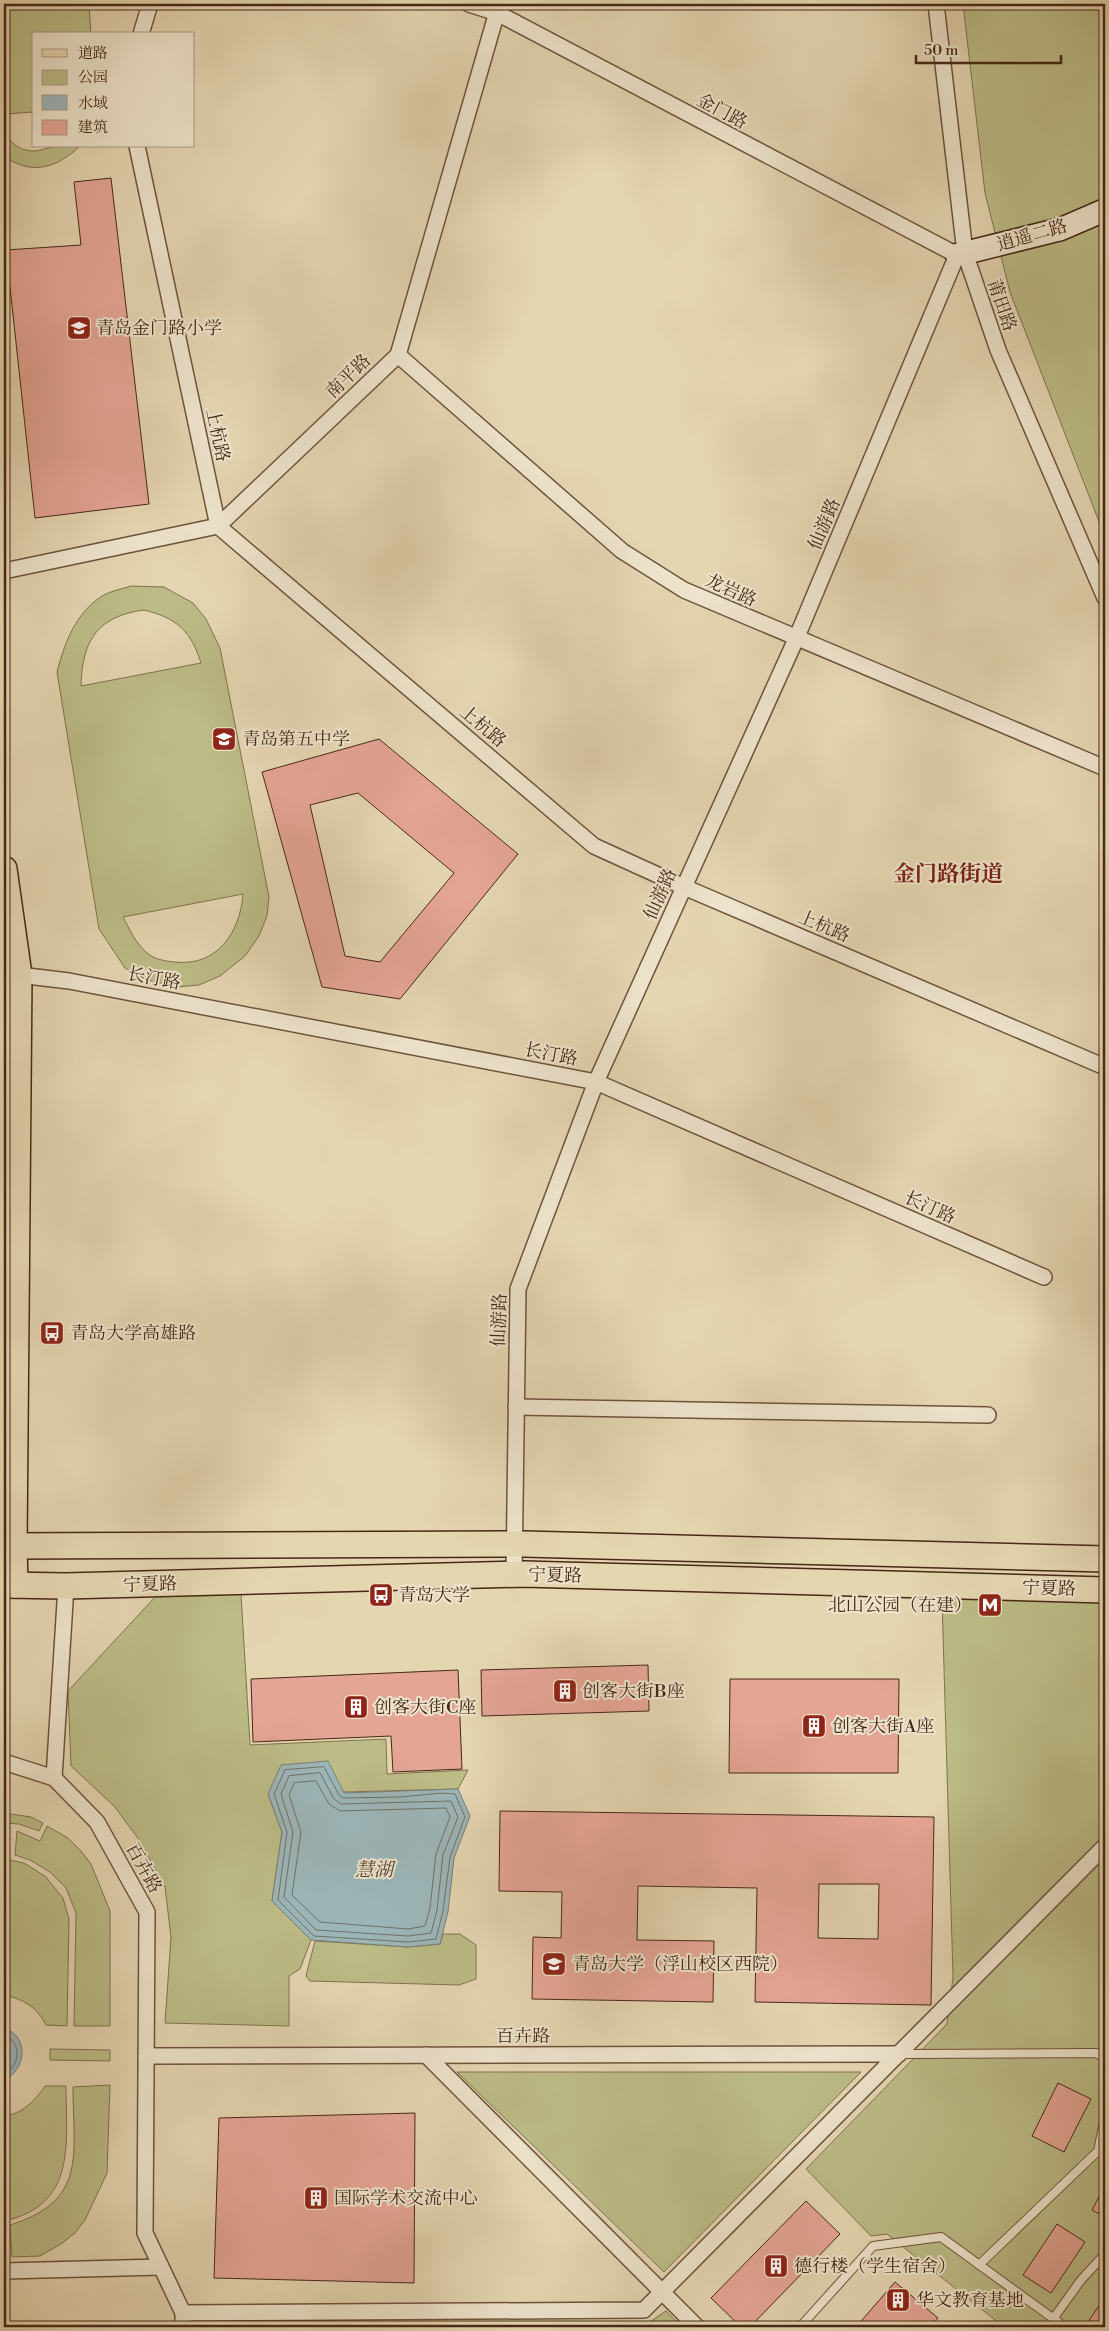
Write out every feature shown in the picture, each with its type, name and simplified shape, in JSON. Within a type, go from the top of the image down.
[{"type":"main road","points":[[4,869],[20,974],[9,1546],[10,1585]]},
{"type":"main road","name":"宁夏路","points":[[9,1546],[513,1544],[1105,1559]]},
{"type":"main road","name":"宁夏路","points":[[10,1585],[66,1586],[514,1575],[1105,1590]]},
{"type":"street","points":[[141,32],[150,4]]},
{"type":"street","name":"金门路","points":[[469,4],[498,8],[961,254]]},
{"type":"street","name":"莆田路","points":[[936,4],[961,254],[998,350],[1105,598]]},
{"type":"street","name":"南平路","points":[[218,526],[398,355],[498,8]]},
{"type":"street","name":"上杭路","points":[[137,148],[218,526],[594,846],[684,887],[1105,1067]]},
{"type":"street","name":"逍遥二路","points":[[961,254],[1061,230],[1105,210]]},
{"type":"street","name":"仙游路","points":[[514,1575],[518,1289],[596,1082],[796,639],[961,254]]},
{"type":"street","name":"龙岩路","points":[[398,355],[622,551],[684,590],[796,639],[1105,768]]},
{"type":"street","points":[[4,571],[218,526]]},
{"type":"street","name":"长汀路","points":[[20,974],[69,981],[596,1082],[1044,1278]]},
{"type":"street","points":[[516,1407],[988,1415]]},
{"type":"street","points":[[54,1778],[66,1586]]},
{"type":"street","name":"百卉路","points":[[4,1762],[54,1778],[97,1822],[147,1912],[145,2233],[183,2320]]},
{"type":"street","points":[[183,2320],[644,2310],[899,2054],[1102,1855]]},
{"type":"street","name":"百卉路","points":[[146,2056],[899,2054]]},
{"type":"street","points":[[426,2055],[697,2327]]},
{"type":"street","points":[[4,2272],[161,2267]]},
{"type":"lane","points":[[899,2054],[1096,2054],[1105,2058]]},
{"type":"lane","points":[[979,2265],[1098,2151],[1105,2117]]},
{"type":"lane","points":[[800,2327],[873,2246],[941,2237],[1065,2327]]},
{"type":"lane","points":[[1052,2319],[1081,2280],[1105,2254]]},
{"type":"green space","points":[[4,4],[89,4],[91,32],[32,32],[32,112],[4,114]]},
{"type":"green space","points":[[963,4],[1105,4],[1105,537],[1010,292],[985,193]]},
{"type":"green space","points":[[4,132],[10,141],[29,151],[48,148],[78,148],[62,160],[44,167],[24,166],[4,156]]},
{"type":"green space","points":[[131,586],[164,587],[193,603],[206,619],[220,648],[269,897],[267,916],[259,936],[245,956],[220,976],[199,985],[177,987],[147,980],[125,968],[99,929],[57,672],[72,630],[85,611],[102,596]],"holes":[[[144,610],[165,617],[181,628],[193,642],[201,663],[81,686],[85,656],[89,643],[96,633],[115,618]],[[243,894],[237,922],[231,934],[214,953],[202,959],[189,962],[166,961],[149,954],[136,940],[123,917]]]},
{"type":"green space","points":[[241,1594],[250,1745],[386,1739],[387,1774],[468,1770],[458,1789],[268,1794],[282,1832],[272,1901],[311,1940],[300,1969],[289,1976],[289,2026],[165,2023],[171,1937],[165,1887],[137,1837],[114,1806],[71,1766],[68,1691],[156,1596]]},
{"type":"green space","points":[[942,1599],[1105,1601],[1105,2327],[1004,2327],[887,2234],[871,2236],[806,2169],[947,2024],[953,1977]]},
{"type":"green space","points":[[4,1813],[31,1817],[43,1823],[39,1831],[19,1824],[4,1823]]},
{"type":"green space","points":[[47,1826],[68,1838],[91,1864],[110,1911],[110,2026],[74,2026],[76,1913],[66,1888],[50,1872],[30,1860],[15,1855],[17,1831],[40,1841]]},
{"type":"green space","points":[[4,1859],[24,1863],[45,1876],[63,1898],[69,1919],[67,2026],[46,2025],[38,2013],[29,2005],[4,1995]]},
{"type":"green space","points":[[443,1934],[460,1934],[476,1945],[476,1979],[459,1985],[310,1981],[306,1976],[315,1941],[408,1947],[440,1944]]},
{"type":"green space","points":[[50,2049],[110,2050],[110,2061],[50,2060]]},
{"type":"green space","points":[[457,2072],[861,2072],[664,2272]]},
{"type":"green space","points":[[110,2085],[107,2173],[85,2220],[75,2233],[61,2244],[40,2256],[12,2257],[10,2225],[35,2215],[53,2203],[64,2188],[71,2172],[74,2154],[73,2087]]},
{"type":"green space","points":[[45,2086],[66,2086],[66,2150],[62,2169],[56,2187],[44,2201],[28,2213],[4,2221],[4,2116],[17,2113],[28,2106]]},
{"type":"green space","points":[[666,2311],[682,2327],[313,2327],[313,2325],[644,2326]]},
{"type":"water","name":"慧湖","points":[[328,1761],[344,1793],[458,1789],[470,1816],[454,1858],[448,1912],[440,1944],[408,1947],[311,1940],[272,1901],[282,1832],[268,1794],[281,1765]]},
{"type":"water","points":[[4,2028],[18,2038],[22,2054],[21,2062],[17,2069],[4,2080]]},
{"type":"building","points":[[111,178],[149,504],[35,518],[6,250],[81,245],[74,182]]},
{"type":"building","points":[[379,739],[518,854],[400,999],[322,987],[262,772]],"holes":[[[358,793],[454,873],[380,962],[345,956],[310,805]]]},
{"type":"building","name":"创客大街B座","points":[[648,1665],[649,1711],[482,1716],[481,1670]]},
{"type":"building","name":"创客大街C座","points":[[458,1670],[462,1769],[393,1772],[391,1736],[253,1742],[251,1679]]},
{"type":"building","name":"创客大街A座","points":[[730,1679],[899,1679],[898,1773],[729,1773]]},
{"type":"building","points":[[500,1811],[934,1817],[931,2005],[755,2002],[757,1888],[638,1886],[637,1940],[714,1941],[713,2002],[532,1999],[533,1937],[561,1938],[562,1892],[499,1891]],"holes":[[[819,1884],[879,1884],[878,1939],[818,1938]]]},
{"type":"building","points":[[1058,2083],[1091,2099],[1064,2152],[1032,2136]]},
{"type":"building","name":"国际学术交流中心","points":[[415,2113],[414,2283],[214,2278],[219,2118]]},
{"type":"building","points":[[1105,2185],[1105,2217],[1092,2210]]},
{"type":"building","name":"德行楼（学生宿舍）","points":[[806,2201],[840,2234],[750,2327],[741,2327],[711,2298]]},
{"type":"building","points":[[1057,2224],[1085,2242],[1051,2293],[1023,2275]]},
{"type":"building","name":"华文教育基地","points":[[895,2282],[938,2318],[930,2327],[856,2327]]},
{"type":"building","points":[[1105,2297],[1105,2327],[1086,2327],[1085,2326]]},
{"type":"place","name":"青岛金门路小学","points":[[79,328]]},
{"type":"place","name":"青岛第五中学","points":[[224,739]]},
{"type":"place","name":"青岛大学高雄路","points":[[52,1333]]},
{"type":"place","name":"青岛大学","points":[[381,1595]]},
{"type":"place","name":"北山公园（在建）","points":[[990,1605]]},
{"type":"place","name":"创客大街B座","points":[[565,1691]]},
{"type":"place","name":"创客大街C座","points":[[356,1707]]},
{"type":"place","name":"创客大街A座","points":[[814,1726]]},
{"type":"place","name":"青岛大学（浮山校区西院）","points":[[554,1964]]},
{"type":"place","name":"国际学术交流中心","points":[[316,2198]]},
{"type":"place","name":"德行楼（学生宿舍）","points":[[776,2266]]},
{"type":"place","name":"华文教育基地","points":[[898,2300]]},
{"type":"district","name":"金门路街道","points":[[948,873]]}]
